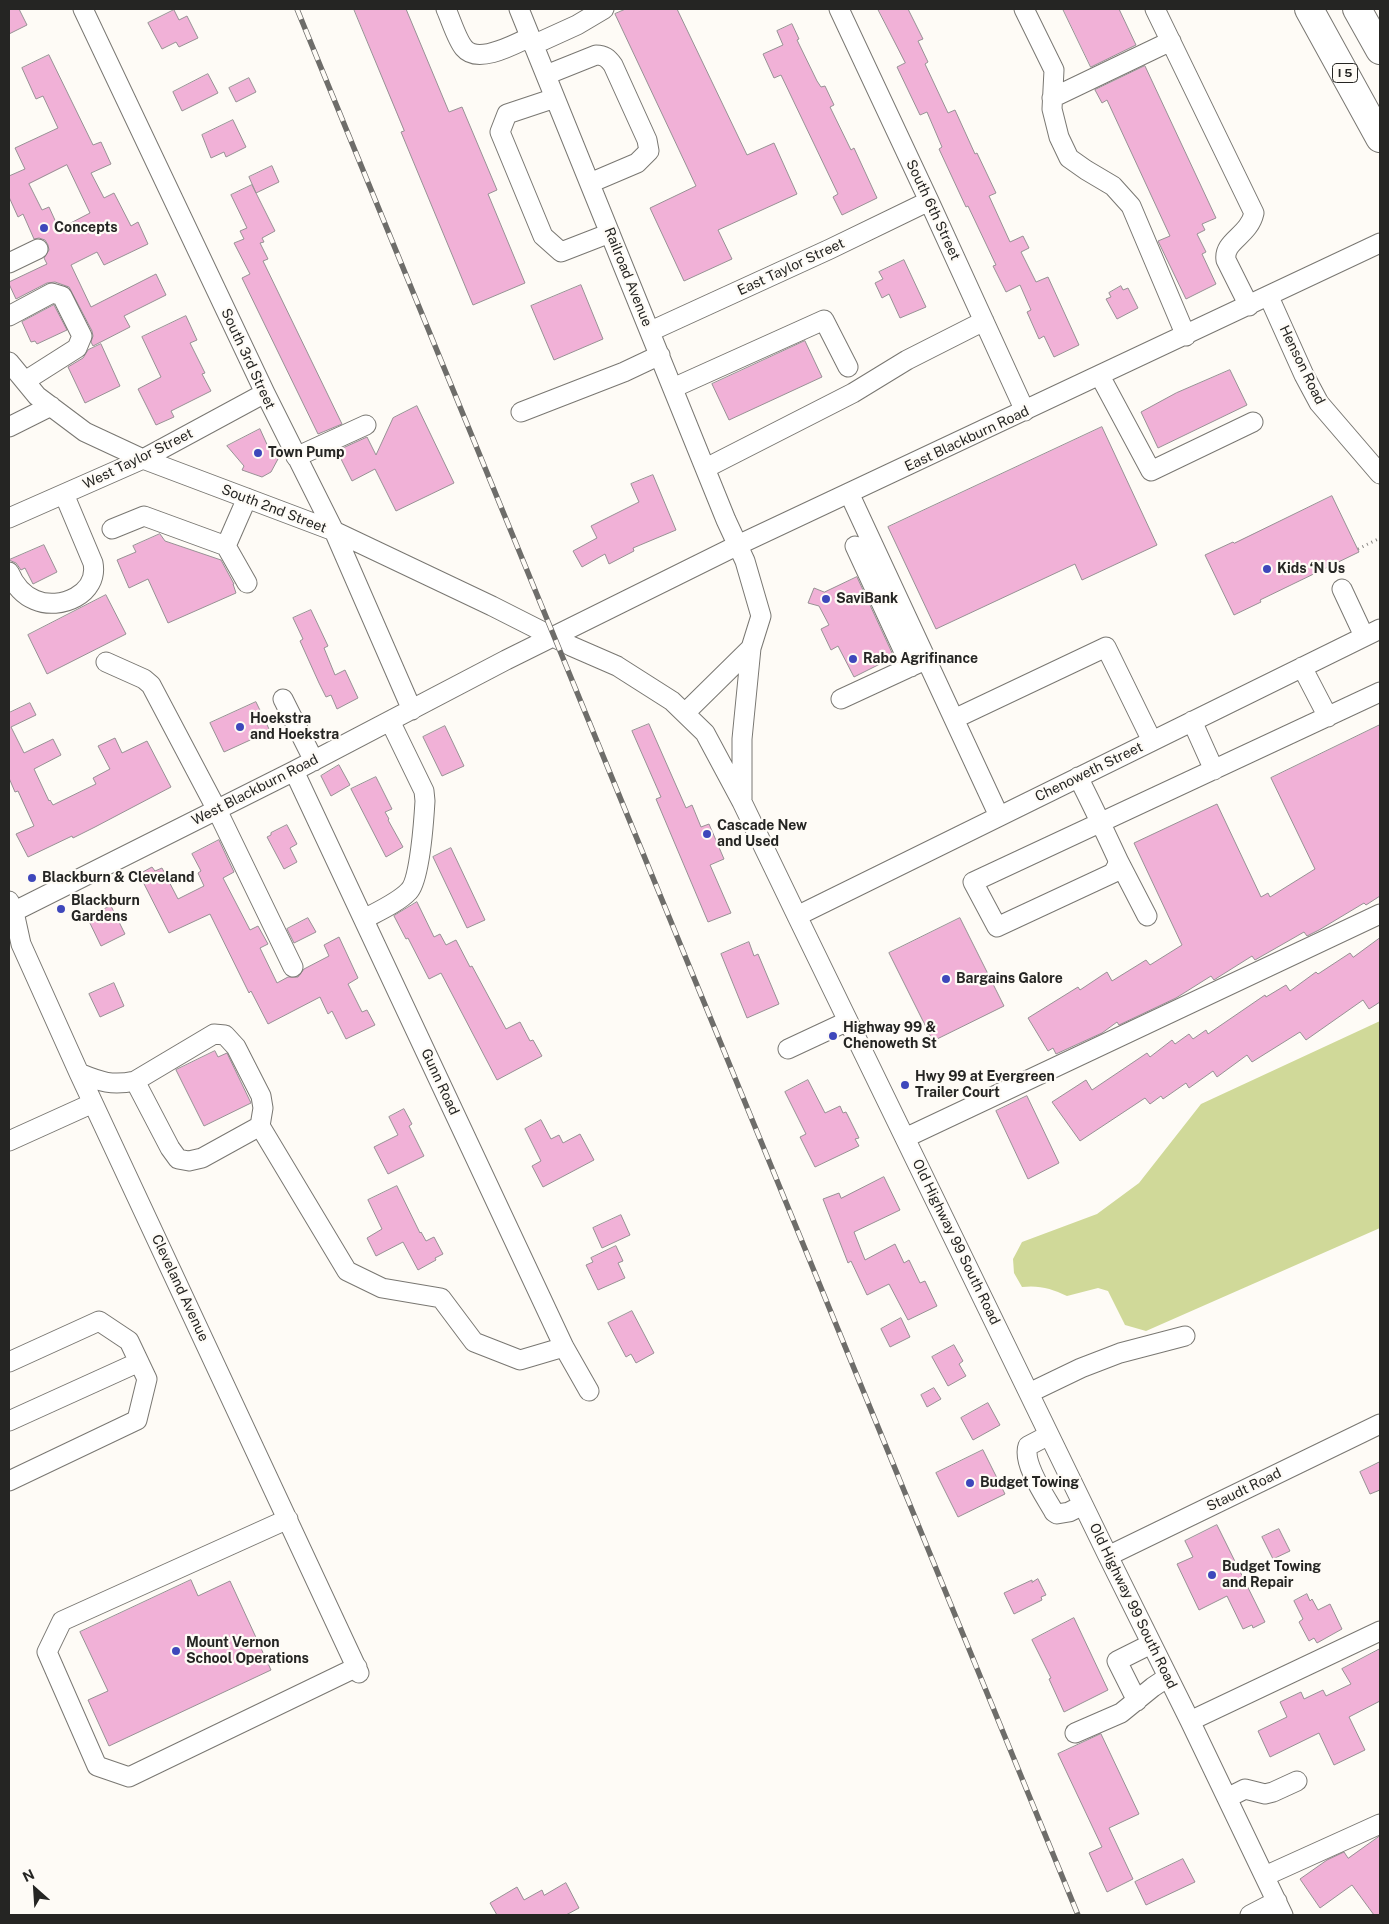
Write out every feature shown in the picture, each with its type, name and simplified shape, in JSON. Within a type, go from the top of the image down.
[{"type":"highway","name":"I 5","points":[[1309,9],[1380,138]]},
{"type":"highway","points":[[1357,9],[1380,50]]},
{"type":"street","name":"South 3rd Street","points":[[83,9],[296,458],[334,531],[412,710]]},
{"type":"street","points":[[446,9],[464,48],[472,54],[482,56],[577,25],[604,9]]},
{"type":"street","name":"Railroad Avenue","points":[[519,9],[745,561],[760,616],[751,648],[742,739],[742,802]]},
{"type":"street","name":"South 6th Street","points":[[839,9],[930,201],[1025,412]]},
{"type":"street","points":[[1024,9],[1054,70],[1052,109],[1060,137],[1070,158],[1112,186],[1131,206],[1186,336]]},
{"type":"street","points":[[1155,9],[1254,213],[1252,222],[1247,230],[1227,248],[1225,254],[1226,260],[1249,306]]},
{"type":"street","points":[[1052,98],[1171,41]]},
{"type":"street","points":[[546,75],[596,54],[604,55],[613,65],[647,140],[649,151],[637,163],[590,183]]},
{"type":"street","points":[[555,98],[507,114],[500,132],[543,236],[561,252],[610,233]]},
{"type":"street","name":"East Taylor Street","points":[[651,331],[930,201]]},
{"type":"street","name":"East Blackburn Road","points":[[554,637],[738,545],[1025,412],[1380,243]]},
{"type":"street","points":[[9,263],[38,250]]},
{"type":"street","points":[[9,316],[52,293],[58,294],[62,296],[82,336],[77,348],[25,381]]},
{"type":"street","name":"Henson Road","points":[[1269,297],[1304,375],[1311,407],[1380,474]]},
{"type":"street","points":[[673,388],[824,320],[848,367]]},
{"type":"street","points":[[706,468],[852,393],[907,360],[984,321]]},
{"type":"street","points":[[522,412],[624,372],[660,354]]},
{"type":"street","name":"South 2nd Street","points":[[9,362],[37,396],[85,432],[143,459],[334,531],[554,637]]},
{"type":"street","points":[[1100,376],[1151,471],[1253,422]]},
{"type":"street","name":"West Taylor Street","points":[[9,518],[143,459],[265,393]]},
{"type":"street","points":[[9,427],[50,406]]},
{"type":"street","points":[[296,458],[366,425]]},
{"type":"street","points":[[849,493],[919,664]]},
{"type":"street","points":[[9,572],[19,588],[28,596],[36,601],[48,604],[60,602],[81,594],[91,584],[94,577],[93,563],[64,494]]},
{"type":"street","points":[[226,546],[247,498]]},
{"type":"street","points":[[112,529],[144,516],[226,546],[247,583]]},
{"type":"street","points":[[855,546],[919,664],[954,719],[999,816]]},
{"type":"street","points":[[1342,589],[1372,633]]},
{"type":"street","name":"Chenoweth Street","points":[[797,916],[1372,633]]},
{"type":"street","name":"West Blackburn Road","points":[[10,909],[314,761],[506,660],[554,637]]},
{"type":"street","name":"Old Highway 99 South Road","points":[[554,637],[627,672],[672,701],[706,734],[742,802],[1280,1908]]},
{"type":"street","points":[[954,719],[1106,647],[1152,741]]},
{"type":"street","points":[[685,713],[751,648]]},
{"type":"street","points":[[106,662],[144,679],[151,685],[216,810],[293,967]]},
{"type":"street","points":[[841,699],[919,664]]},
{"type":"street","points":[[1302,666],[1328,717]]},
{"type":"street","points":[[1118,860],[1113,873],[997,927],[973,882],[1380,692]]},
{"type":"street","points":[[284,699],[314,761]]},
{"type":"street","points":[[364,919],[408,893],[413,885],[417,871],[425,800],[420,781],[390,721]]},
{"type":"street","points":[[1192,721],[1214,770]]},
{"type":"street","name":"Gunn Road","points":[[294,771],[564,1347],[589,1391]]},
{"type":"street","points":[[1078,777],[1147,916]]},
{"type":"street","name":"Cleveland Avenue","points":[[10,909],[21,944],[79,1073],[288,1519],[358,1670],[129,1777],[98,1766],[47,1652],[62,1621],[288,1519]]},
{"type":"street","points":[[905,1138],[1380,914]]},
{"type":"street","points":[[788,1049],[848,1021]]},
{"type":"street","points":[[79,1073],[106,1084],[121,1084],[135,1081],[214,1034],[225,1035],[236,1047],[261,1096],[263,1108],[260,1126],[347,1271],[382,1288],[441,1298],[474,1342],[520,1360],[564,1347]]},
{"type":"street","points":[[135,1081],[170,1148],[178,1159],[189,1161],[202,1158],[260,1126]]},
{"type":"street","points":[[9,1141],[93,1103]]},
{"type":"street","points":[[9,1362],[99,1320],[129,1341],[147,1379],[137,1420],[9,1481]]},
{"type":"street","points":[[1029,1393],[1081,1368],[1120,1353],[1185,1336]]},
{"type":"street","points":[[9,1421],[139,1362]]},
{"type":"street","name":"Staudt Road","points":[[1108,1556],[1380,1424]]},
{"type":"street","points":[[1049,1435],[1028,1446],[1027,1460],[1035,1477],[1054,1512],[1057,1514],[1069,1512],[1083,1505]]},
{"type":"street","points":[[1190,1721],[1380,1631]]},
{"type":"street","points":[[1136,1701],[1117,1660],[1151,1644]]},
{"type":"street","points":[[1075,1733],[1121,1713],[1168,1677]]},
{"type":"street","points":[[1227,1798],[1246,1789],[1265,1794],[1296,1781]]},
{"type":"street","points":[[1265,1876],[1380,1824]]},
{"type":"street","points":[[1250,1915],[1280,1908]]},
{"type":"path","points":[[1358,549],[1380,538]]},
{"type":"green space","points":[[1380,1021],[1380,1228],[1146,1331],[1125,1325],[1108,1291],[1098,1288],[1067,1296],[1046,1288],[1022,1287],[1014,1273],[1013,1259],[1022,1242],[1097,1214],[1139,1183],[1201,1104]]},
{"type":"building","points":[[9,9],[19,9],[27,25],[9,34]]},
{"type":"building","points":[[354,9],[406,9],[449,112],[462,107],[497,190],[488,194],[525,283],[473,305],[401,132],[404,131]]},
{"type":"building","points":[[626,9],[677,9],[747,155],[774,143],[797,194],[718,230],[732,259],[684,281],[650,208],[696,186],[615,14]]},
{"type":"building","points":[[878,9],[908,9],[923,39],[918,41],[928,62],[925,64],[948,113],[955,110],[975,154],[977,153],[996,193],[989,196],[1010,242],[1023,236],[1029,248],[1021,252],[1036,282],[1048,277],[1079,345],[1054,357],[1044,336],[1039,339],[1027,312],[1031,310],[1020,285],[1006,292],[993,266],[996,265],[939,149],[942,147],[927,112],[920,115],[897,67],[905,63]]},
{"type":"building","points":[[1063,9],[1119,9],[1136,45],[1091,67]]},
{"type":"building","points":[[174,10],[179,20],[187,16],[198,38],[179,47],[176,42],[162,49],[148,23]]},
{"type":"building","points":[[792,24],[799,39],[797,40],[817,81],[821,87],[825,86],[834,105],[830,107],[851,150],[854,148],[877,198],[842,215],[833,197],[838,194],[781,75],[774,78],[763,54],[783,45],[777,31]]},
{"type":"building","points":[[49,55],[93,145],[101,142],[111,164],[91,173],[104,198],[114,193],[131,226],[138,222],[148,244],[104,265],[97,252],[71,265],[91,307],[156,274],[166,295],[124,316],[130,327],[93,346],[91,342],[92,331],[69,287],[55,282],[47,283],[16,299],[9,284],[9,282],[47,264],[44,258],[49,250],[45,240],[34,239],[23,214],[18,217],[9,197],[9,176],[25,169],[15,148],[58,128],[43,96],[36,99],[22,68]],"holes":[[[67,165],[90,213],[59,229],[49,207],[42,210],[29,184]]]},
{"type":"building","points":[[1145,66],[1216,218],[1202,224],[1205,230],[1197,234],[1206,252],[1202,254],[1216,284],[1186,299],[1158,241],[1170,236],[1107,100],[1102,103],[1095,90]]},
{"type":"building","points":[[208,74],[218,93],[182,111],[173,92]]},
{"type":"building","points":[[249,78],[256,92],[236,102],[229,88]]},
{"type":"building","points":[[233,120],[246,147],[226,157],[224,152],[211,158],[202,135]]},
{"type":"building","points":[[272,166],[279,182],[256,193],[249,177]]},
{"type":"building","points":[[252,185],[275,231],[262,238],[264,242],[260,243],[268,259],[263,261],[342,424],[318,434],[242,278],[250,274],[234,243],[244,239],[240,231],[247,228],[231,195]]},
{"type":"building","points":[[904,260],[926,307],[900,318],[889,294],[882,298],[875,283],[883,279],[879,272]]},
{"type":"building","points":[[581,285],[603,339],[554,360],[531,306]]},
{"type":"building","points":[[1121,286],[1123,290],[1128,288],[1138,308],[1117,319],[1106,299],[1111,297],[1109,293]]},
{"type":"building","points":[[54,305],[67,330],[37,344],[35,341],[31,342],[22,322]]},
{"type":"building","points":[[186,316],[197,340],[190,343],[205,373],[202,374],[211,391],[171,411],[174,417],[156,425],[138,389],[161,377],[142,337]]},
{"type":"building","points":[[805,341],[822,377],[729,420],[712,384]]},
{"type":"building","points":[[101,344],[120,386],[85,403],[68,367],[83,358],[88,350]]},
{"type":"building","points":[[1230,370],[1247,405],[1158,448],[1141,412],[1176,393]]},
{"type":"building","points":[[417,406],[454,483],[396,511],[375,469],[352,481],[341,459],[338,460],[334,452],[367,437],[376,455],[393,418]]},
{"type":"building","points":[[1102,427],[1157,545],[1082,580],[1075,564],[936,629],[888,527]]},
{"type":"building","name":"Town Pump","points":[[260,429],[270,451],[273,449],[278,459],[271,472],[262,477],[242,470],[244,466],[227,446]]},
{"type":"building","points":[[653,475],[676,530],[633,548],[634,551],[609,564],[605,554],[582,567],[573,551],[597,538],[591,526],[639,502],[631,484]]},
{"type":"building","name":"Kids ‘N Us","points":[[1332,496],[1359,552],[1260,600],[1261,602],[1234,615],[1205,555]]},
{"type":"building","points":[[160,534],[165,541],[221,560],[234,584],[236,593],[168,623],[148,579],[129,588],[117,560],[136,552],[133,546]]},
{"type":"building","points":[[44,545],[57,572],[33,584],[25,568],[21,570],[16,563],[9,560]]},
{"type":"building","points":[[857,577],[894,657],[854,677],[838,646],[831,650],[821,629],[829,625],[819,606],[808,603],[814,588],[824,592]]},
{"type":"building","points":[[106,595],[126,634],[47,674],[28,635]]},
{"type":"building","points":[[311,610],[328,646],[324,648],[335,675],[345,670],[358,698],[337,709],[331,695],[326,697],[319,683],[300,641],[303,639],[293,618]]},
{"type":"building","name":"Hoekstra and Hoekstra","points":[[256,702],[270,731],[224,752],[210,723]]},
{"type":"building","points":[[30,703],[36,715],[11,727],[24,753],[53,739],[61,755],[34,769],[49,801],[53,805],[96,784],[93,778],[110,769],[98,746],[115,738],[122,753],[147,741],[171,787],[73,838],[72,836],[28,857],[16,834],[34,826],[18,791],[15,792],[9,778],[9,713]]},
{"type":"building","points":[[649,724],[686,808],[692,805],[701,827],[709,824],[724,859],[710,865],[731,913],[708,922],[656,799],[661,797],[632,731]]},
{"type":"building","points":[[1380,725],[1380,896],[1366,905],[1364,903],[1307,936],[1304,932],[1255,960],[1252,956],[1214,980],[1211,976],[1176,998],[1119,1025],[1117,1022],[1102,1033],[1056,1054],[1053,1048],[1048,1051],[1028,1018],[1078,987],[1080,990],[1107,972],[1112,981],[1146,960],[1150,965],[1182,945],[1134,843],[1217,804],[1261,897],[1268,893],[1270,897],[1315,869],[1271,778]]},
{"type":"building","points":[[445,726],[464,766],[442,776],[423,737]]},
{"type":"building","points":[[339,765],[350,785],[331,796],[321,776]]},
{"type":"building","points":[[376,777],[392,809],[385,812],[388,820],[403,847],[386,857],[351,789]]},
{"type":"building","points":[[287,825],[297,844],[290,848],[297,862],[284,869],[267,837]]},
{"type":"building","points":[[219,840],[234,872],[223,878],[250,930],[258,926],[268,944],[260,948],[277,983],[288,977],[298,977],[304,969],[329,956],[324,945],[339,937],[358,978],[348,984],[362,1012],[367,1010],[375,1025],[346,1039],[332,1011],[328,1014],[320,997],[268,1024],[251,991],[249,993],[210,914],[169,933],[139,874],[152,867],[155,871],[162,868],[178,899],[204,886],[198,873],[201,871],[192,854]]},
{"type":"building","points":[[451,848],[485,920],[467,928],[433,857]]},
{"type":"building","points":[[417,902],[434,937],[440,934],[446,945],[456,940],[506,1029],[520,1022],[530,1041],[533,1040],[542,1056],[497,1080],[441,973],[429,979],[408,938],[406,939],[394,916]]},
{"type":"building","points":[[111,906],[125,934],[101,946],[87,917]]},
{"type":"building","points":[[308,918],[316,932],[294,943],[287,929]]},
{"type":"building","name":"Bargains Galore","points":[[960,918],[1004,1006],[933,1041],[889,953]]},
{"type":"building","points":[[1380,938],[1380,1002],[1369,1009],[1363,1000],[1306,1040],[1300,1032],[1252,1062],[1247,1055],[1217,1077],[1213,1071],[1189,1088],[1186,1083],[1163,1099],[1161,1096],[1150,1104],[1145,1098],[1080,1141],[1052,1102],[1086,1080],[1092,1090],[1147,1053],[1150,1057],[1172,1040],[1175,1044],[1189,1034],[1193,1039],[1206,1030],[1208,1034],[1265,995],[1266,997],[1286,985],[1290,991],[1316,972],[1318,974],[1350,953],[1353,957]]},
{"type":"building","points":[[749,942],[754,956],[758,954],[779,1004],[747,1018],[721,954]]},
{"type":"building","points":[[114,983],[124,1006],[100,1017],[89,994]]},
{"type":"building","points":[[215,1051],[218,1057],[227,1053],[251,1103],[204,1126],[176,1070]]},
{"type":"building","points":[[808,1080],[825,1113],[840,1106],[843,1113],[846,1112],[859,1138],[855,1139],[859,1146],[815,1167],[800,1137],[806,1134],[785,1092]]},
{"type":"building","points":[[1027,1096],[1059,1163],[1028,1179],[996,1111]]},
{"type":"building","points":[[404,1109],[412,1124],[409,1126],[424,1156],[388,1174],[374,1147],[398,1135],[389,1117]]},
{"type":"building","points":[[541,1120],[551,1139],[559,1135],[563,1143],[580,1134],[594,1160],[543,1187],[532,1166],[541,1161],[525,1129]]},
{"type":"building","points":[[884,1177],[900,1210],[854,1232],[865,1260],[895,1244],[904,1263],[909,1260],[920,1283],[925,1281],[937,1306],[908,1320],[889,1284],[867,1295],[851,1261],[848,1263],[823,1199],[839,1193],[841,1198]]},
{"type":"building","points":[[397,1186],[420,1233],[426,1241],[434,1237],[443,1254],[418,1270],[403,1242],[376,1256],[367,1238],[382,1229],[368,1200]]},
{"type":"building","points":[[621,1215],[630,1235],[602,1248],[593,1228]]},
{"type":"building","points":[[616,1246],[623,1261],[618,1263],[625,1278],[598,1290],[586,1265],[593,1262],[591,1258]]},
{"type":"building","points":[[632,1311],[654,1353],[636,1363],[631,1354],[626,1357],[608,1323]]},
{"type":"building","points":[[901,1318],[910,1337],[890,1347],[881,1329]]},
{"type":"building","points":[[954,1345],[963,1361],[959,1364],[966,1376],[948,1386],[932,1357]]},
{"type":"building","points":[[934,1388],[941,1399],[927,1407],[921,1395]]},
{"type":"building","points":[[988,1403],[1000,1425],[973,1440],[961,1418]]},
{"type":"building","name":"Budget Towing","points":[[983,1450],[1005,1494],[958,1517],[936,1473]]},
{"type":"building","points":[[1380,1462],[1380,1490],[1370,1494],[1360,1472]]},
{"type":"building","name":"Budget Towing and Repair","points":[[1217,1525],[1265,1622],[1253,1628],[1252,1625],[1243,1629],[1227,1596],[1199,1610],[1177,1564],[1193,1557],[1185,1541]]},
{"type":"building","points":[[1279,1529],[1290,1551],[1273,1559],[1262,1537]]},
{"type":"building","points":[[1038,1579],[1046,1595],[1041,1597],[1042,1600],[1014,1614],[1004,1593]]},
{"type":"building","name":"Mount Vernon School Operations","points":[[191,1580],[198,1596],[230,1581],[271,1670],[109,1746],[88,1700],[108,1691],[80,1632]]},
{"type":"building","points":[[1307,1594],[1318,1610],[1330,1604],[1342,1629],[1317,1643],[1314,1638],[1309,1641],[1299,1622],[1303,1619],[1294,1601]]},
{"type":"building","points":[[1074,1618],[1108,1690],[1064,1712],[1049,1679],[1051,1678],[1032,1640]]},
{"type":"building","points":[[1380,1649],[1380,1701],[1349,1717],[1365,1750],[1334,1765],[1319,1733],[1270,1757],[1258,1731],[1287,1717],[1280,1702],[1301,1692],[1304,1699],[1323,1690],[1326,1696],[1351,1684],[1342,1669]]},
{"type":"building","points":[[1101,1734],[1139,1814],[1109,1828],[1133,1879],[1107,1892],[1089,1853],[1102,1847],[1058,1754]]},
{"type":"building","points":[[1380,1836],[1380,1915],[1374,1915],[1352,1885],[1320,1908],[1300,1879],[1327,1860],[1344,1852],[1348,1858]]},
{"type":"building","points":[[1183,1859],[1195,1882],[1146,1905],[1135,1882]]},
{"type":"building","points":[[566,1883],[579,1908],[566,1915],[497,1915],[490,1903],[517,1887],[524,1900],[542,1890],[544,1895]]},
{"type":"railway","points":[[297,9],[1078,1915]]},
{"type":"place","name":"Concepts","points":[[44,228]]},
{"type":"place","name":"Town Pump","points":[[258,453]]},
{"type":"place","name":"Kids ‘N Us","points":[[1267,569]]},
{"type":"place","name":"SaviBank","points":[[826,599]]},
{"type":"place","name":"Rabo Agrifinance","points":[[853,659]]},
{"type":"place","name":"Hoekstra and Hoekstra","points":[[240,727]]},
{"type":"place","name":"Cascade New and Used","points":[[707,834]]},
{"type":"place","name":"Blackburn & Cleveland","points":[[32,878]]},
{"type":"place","name":"Blackburn Gardens","points":[[61,909]]},
{"type":"place","name":"Bargains Galore","points":[[946,979]]},
{"type":"place","name":"Highway 99 & Chenoweth St","points":[[833,1036]]},
{"type":"place","name":"Hwy 99 at Evergreen Trailer Court","points":[[905,1085]]},
{"type":"place","name":"Budget Towing","points":[[970,1483]]},
{"type":"place","name":"Budget Towing and Repair","points":[[1212,1575]]},
{"type":"place","name":"Mount Vernon School Operations","points":[[176,1651]]}]
